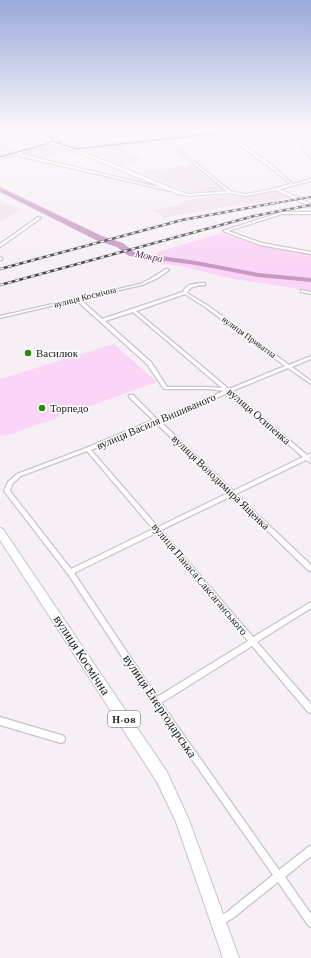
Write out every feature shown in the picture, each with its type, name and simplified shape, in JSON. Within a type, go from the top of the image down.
[{"type":"main road","name":"вулиця Космічна","points":[[0,532],[162,777],[182,820],[232,958]]},
{"type":"street","points":[[110,176],[188,195],[229,192],[246,195],[311,180]]},
{"type":"street","points":[[137,176],[170,190]]},
{"type":"street","points":[[209,176],[229,192]]},
{"type":"street","points":[[282,176],[293,185]]},
{"type":"street","points":[[277,189],[311,206]]},
{"type":"street","points":[[311,212],[282,213],[225,231],[261,244],[311,253]]},
{"type":"street","points":[[0,246],[39,218]]},
{"type":"street","name":"вулиця Космічна","points":[[0,317],[78,300],[123,288],[137,287],[153,280],[167,270]]},
{"type":"street","points":[[102,321],[185,293],[190,286],[204,284]]},
{"type":"street","points":[[302,291],[311,293]]},
{"type":"street","name":"вулиця Приватна","points":[[185,293],[206,306],[311,383]]},
{"type":"street","points":[[78,300],[149,363],[166,388],[209,388],[229,390]]},
{"type":"street","name":"вулиця Осипенка","points":[[134,311],[309,457]]},
{"type":"street","name":"вулиця Василя Вишиваного","points":[[6,491],[10,483],[19,475],[88,450],[311,357]]},
{"type":"street","name":"вулиця Володимира Ященка","points":[[131,396],[311,569]]},
{"type":"street","name":"вулиця Панаса Саксаганського","points":[[88,450],[158,529],[311,710]]},
{"type":"street","points":[[70,572],[309,457]]},
{"type":"street","name":"вулиця Енергодарська","points":[[6,491],[70,572],[156,702],[311,922]]},
{"type":"street","points":[[156,702],[311,605]]},
{"type":"street","points":[[0,721],[61,739]]},
{"type":"street","points":[[218,922],[230,915],[311,850]]},
{"type":"shaded area","points":[[150,176],[205,176],[223,190],[193,193]]},
{"type":"shaded area","points":[[277,191],[289,198],[204,210],[164,218],[153,210],[178,206],[177,205],[187,201],[200,198],[231,195],[249,196]]},
{"type":"shaded area","points":[[0,200],[20,210],[0,222]]},
{"type":"shaded area","points":[[221,233],[259,245],[292,252],[311,254],[311,291],[234,279],[180,266],[135,259]]},
{"type":"shaded area","name":"Торпедо","points":[[114,344],[157,382],[9,435],[0,436],[0,379]]},
{"type":"waterway","name":"Мокра","points":[[0,189],[99,238],[120,245],[132,254],[196,263],[258,275],[311,280]]},
{"type":"railway","points":[[270,204],[311,197]]},
{"type":"railway","points":[[0,269],[182,220],[275,203]]},
{"type":"railway","points":[[0,285],[254,216],[311,205]]},
{"type":"place","name":"Василюк","points":[[28,353]]},
{"type":"place","name":"Торпедо","points":[[42,408]]}]
